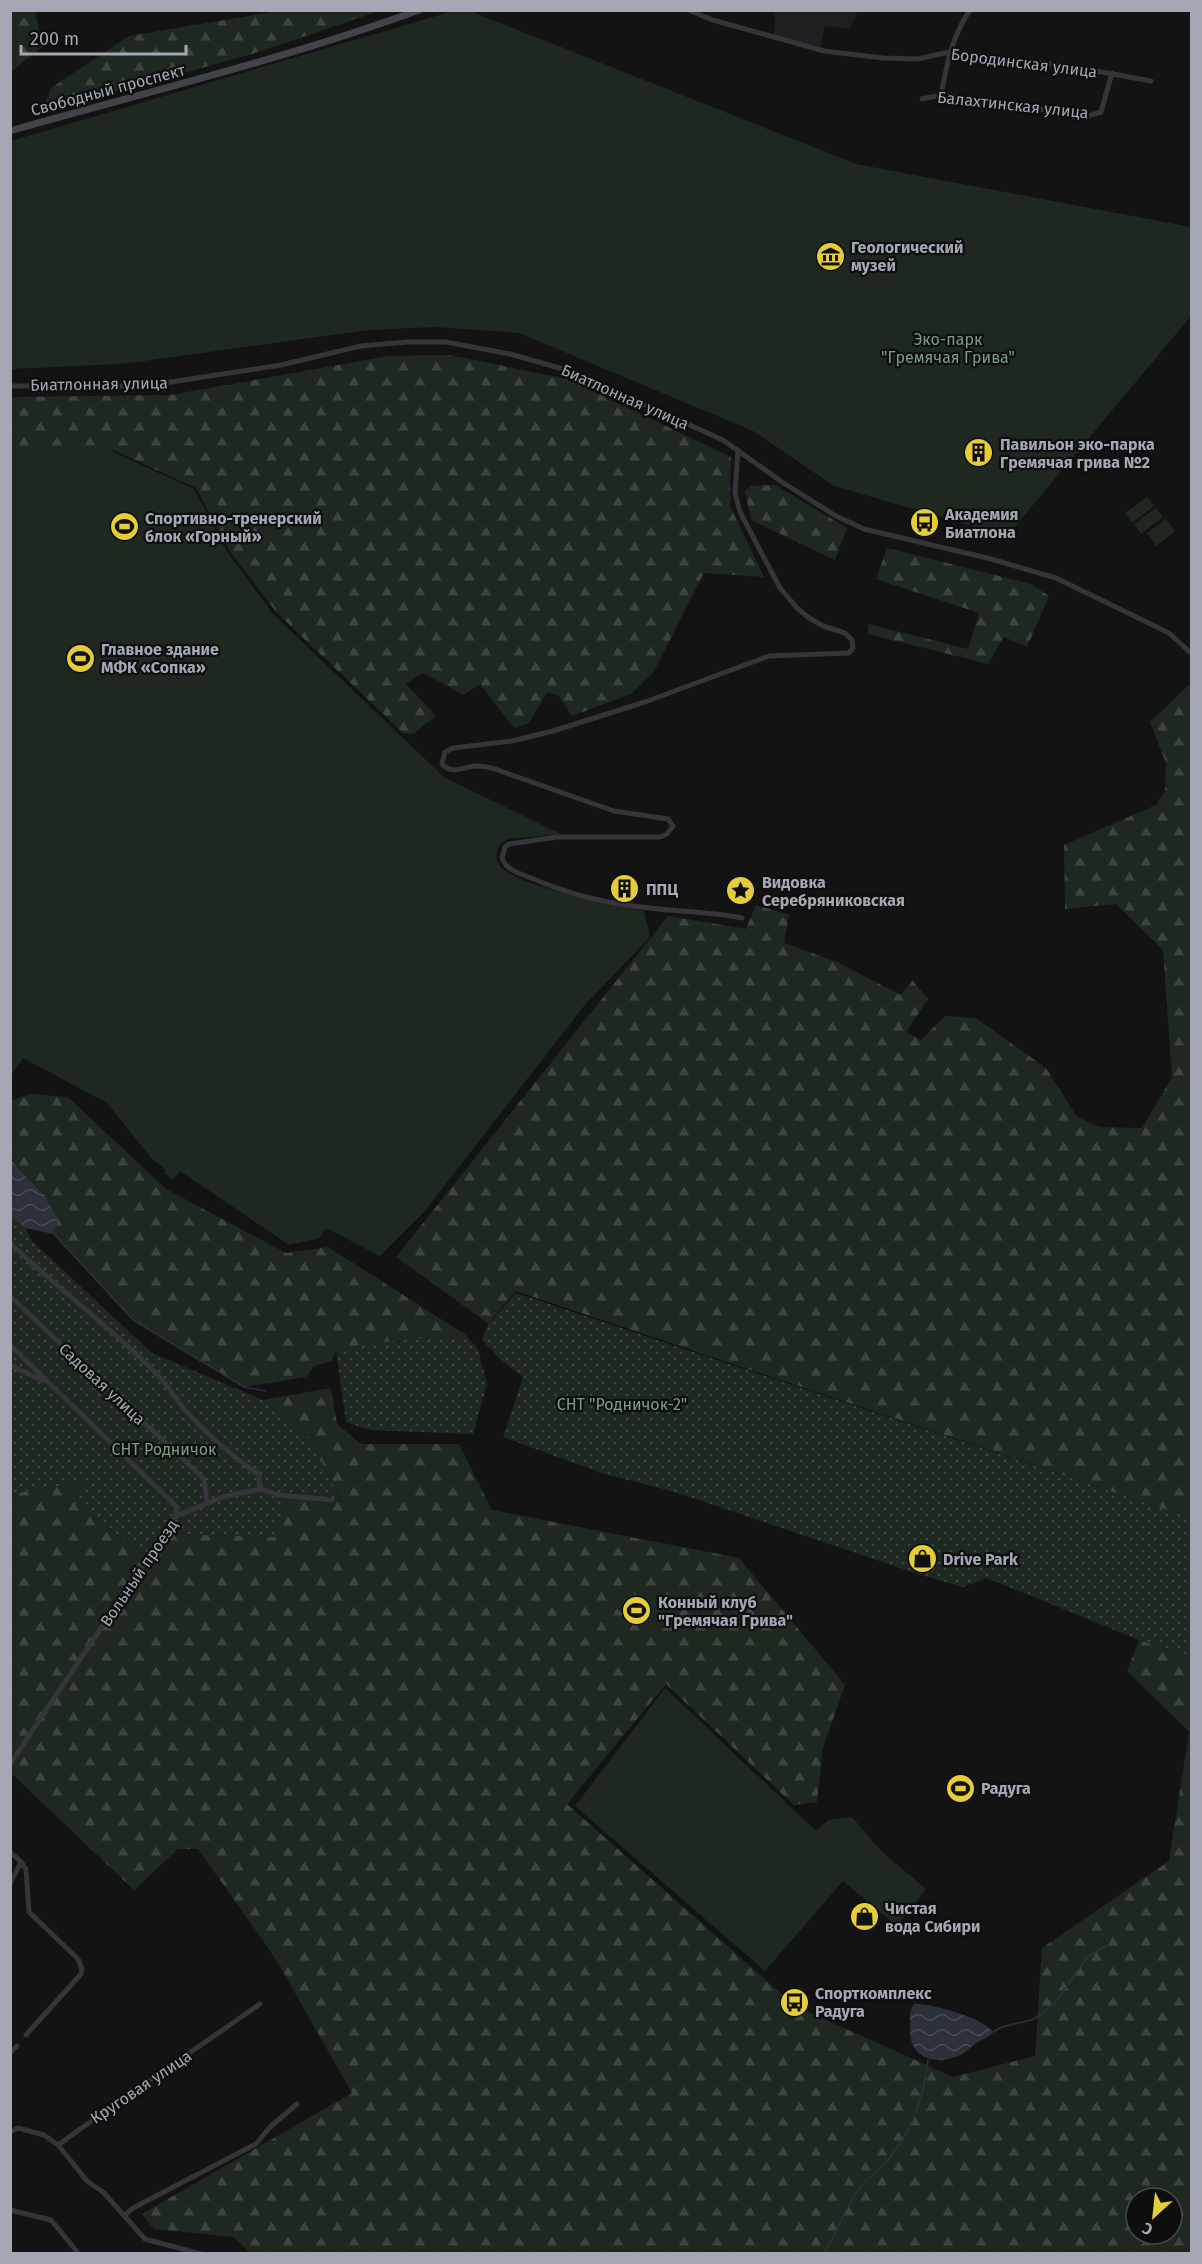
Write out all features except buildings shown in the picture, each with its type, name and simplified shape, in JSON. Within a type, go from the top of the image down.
[{"type":"main road","name":"Свободный проспект","points":[[10,131],[164,90],[415,11]]},
{"type":"street","name":"Бородинская улица","points":[[688,10],[713,20],[824,51],[883,58],[918,59],[949,52],[1069,66],[1151,81]]},
{"type":"street","points":[[941,95],[949,52],[970,10]]},
{"type":"street","name":"Балахтинская улица","points":[[922,99],[941,95],[1088,116],[1101,112],[1112,73]]},
{"type":"street","name":"Биатлонная улица","points":[[10,386],[145,386],[281,365],[361,346],[446,342],[510,354],[570,371],[723,440],[785,484],[836,516],[864,529],[1056,578],[1168,633],[1191,654]]},
{"type":"street","points":[[738,450],[735,493],[740,512],[780,588],[809,618],[845,633],[852,640],[853,648],[849,653],[769,656],[645,702],[553,731],[512,741],[453,748],[446,752],[442,764],[447,770],[453,771],[476,765],[492,768],[614,811],[668,819],[673,826],[667,834],[660,837],[557,837],[509,844],[505,847],[502,858],[507,866],[516,872],[569,892],[612,902],[644,908],[706,912],[742,918]]},
{"type":"street","points":[[10,1243],[48,1280],[105,1326],[156,1372],[204,1430],[259,1475],[260,1489]]},
{"type":"street","name":"Садовая улица","points":[[10,1296],[204,1479],[207,1502]]},
{"type":"street","points":[[10,1345],[177,1507],[177,1516]]},
{"type":"street","points":[[10,1365],[49,1383]]},
{"type":"street","name":"Вольный проезд","points":[[10,1764],[177,1516],[190,1512],[207,1502],[260,1489],[279,1495],[332,1500]]},
{"type":"street","points":[[10,1852],[26,1869],[29,1912],[78,1959],[82,1969],[81,1974],[26,2035]]},
{"type":"street","points":[[10,1884],[21,1862]]},
{"type":"street","name":"Круговая улица","points":[[58,2145],[139,2086],[180,2061],[260,2004]]},
{"type":"street","points":[[10,2052],[17,2046]]},
{"type":"street","points":[[125,2215],[133,2208],[256,2144],[270,2127],[297,2103]]},
{"type":"street","points":[[10,2132],[18,2128],[44,2135],[58,2145],[88,2182],[104,2192],[148,2241],[201,2253]]},
{"type":"street","points":[[10,2210],[51,2220],[79,2253]]},
{"type":"shaded area","points":[[775,11],[858,11],[850,29],[825,26],[820,47],[774,35]]},
{"type":"green space","points":[[11,10],[35,11],[43,46],[11,72]]},
{"type":"green space","points":[[278,11],[379,11],[262,51],[41,113],[51,88],[129,36]]},
{"type":"green space","name":"Эко-парк \"Гремячая Грива\"","points":[[453,11],[470,11],[856,164],[1191,227],[1191,316],[1007,536],[834,486],[753,431],[519,333],[435,327],[369,330],[122,364],[11,369],[11,141]]},
{"type":"green space","points":[[450,355],[567,379],[731,457],[730,506],[764,577],[704,573],[653,673],[631,694],[572,716],[558,695],[547,692],[529,723],[514,728],[480,684],[464,695],[423,673],[406,684],[436,716],[413,734],[403,733],[277,613],[231,553],[196,488],[113,450],[66,545],[11,454],[11,397],[170,395],[389,356]]},
{"type":"green space","points":[[10,446],[109,450],[194,489],[228,553],[273,614],[444,777],[561,834],[508,839],[499,845],[496,857],[500,866],[510,874],[545,888],[644,911],[650,937],[584,1006],[424,1212],[380,1256],[326,1228],[320,1238],[289,1245],[180,1171],[173,1180],[164,1173],[166,1170],[152,1159],[107,1103],[23,1058],[11,1075]]},
{"type":"green space","points":[[775,485],[847,528],[835,560],[751,520],[745,491],[751,486]]},
{"type":"green space","points":[[1147,497],[1154,506],[1132,523],[1125,513]]},
{"type":"green space","points":[[1156,508],[1163,517],[1141,534],[1134,524]]},
{"type":"green space","points":[[1166,519],[1175,531],[1156,546],[1147,533]]},
{"type":"green space","points":[[887,548],[1031,584],[1049,596],[1027,647],[1004,637],[988,664],[868,634],[868,624],[968,649],[979,613],[876,579]]},
{"type":"green space","points":[[1191,683],[1191,1518],[516,1291],[488,1323],[396,1257],[668,916],[746,929],[756,905],[789,915],[784,943],[837,962],[901,995],[912,980],[928,999],[906,1032],[921,1040],[945,1016],[976,1018],[1046,1068],[1077,1117],[1100,1127],[1142,1128],[1172,1077],[1163,950],[1116,904],[1065,909],[1064,845],[1156,805],[1165,791],[1166,763],[1150,722]]},
{"type":"green space","points":[[30,1094],[68,1097],[166,1189],[286,1253],[328,1247],[466,1335],[384,1342],[336,1350],[332,1361],[314,1366],[306,1377],[244,1387],[133,1320],[53,1234],[58,1220],[46,1197],[11,1159],[11,1101]]},
{"type":"green space","name":"СНТ Родничок","points":[[11,1217],[26,1228],[32,1241],[152,1353],[263,1400],[310,1438],[342,1503],[275,1537],[169,1534],[154,1561],[73,1502],[85,1482],[11,1494]]},
{"type":"green space","name":"СНТ \"Родничок-2\"","points":[[516,1293],[1191,1518],[1191,1656],[1139,1640],[987,1578],[963,1587],[921,1575],[675,1492],[601,1473],[503,1437],[523,1377],[500,1359],[482,1340],[488,1324]]},
{"type":"green space","points":[[466,1335],[478,1349],[487,1384],[473,1434],[369,1430],[346,1422],[336,1350],[383,1342]]},
{"type":"green space","points":[[331,1388],[337,1424],[361,1444],[459,1444],[492,1510],[739,1558],[845,1685],[823,1748],[817,1802],[794,1805],[666,1684],[567,1804],[795,2006],[953,2077],[1035,2056],[1042,1948],[1169,1861],[1189,1732],[1127,1671],[1139,1640],[1191,1656],[1191,2253],[252,2254],[233,2237],[154,2229],[142,2214],[352,2093],[274,1956],[198,1849],[178,1849],[134,1890],[11,1773],[10,1494],[85,1482],[73,1502],[153,1561],[169,1534],[275,1537],[285,1502],[342,1502],[310,1438],[263,1400]]},
{"type":"green space","name":"Конный клуб \"Гремячая Грива\"","points":[[629,1590],[660,1614],[646,1632],[615,1607]]},
{"type":"green space","points":[[665,1688],[816,1831],[828,1820],[852,1817],[883,1853],[926,1889],[897,1926],[843,1881],[765,1971],[575,1806]]},
{"type":"water","points":[[10,1159],[46,1197],[58,1220],[53,1234],[26,1228],[11,1217]]},
{"type":"water","points":[[914,2004],[956,2012],[978,2021],[993,2032],[958,2056],[940,2060],[924,2057],[913,2046],[910,2037],[910,2015]]},
{"type":"waterway","points":[[54,1234],[133,1320],[244,1387],[266,1391]]},
{"type":"waterway","points":[[993,2032],[1039,2016],[1056,2001],[1088,1956],[1106,1946]]},
{"type":"waterway","points":[[824,2254],[855,2194],[864,2182],[882,2167],[904,2137],[916,2113],[928,2060]]},
{"type":"place","name":"Геологический музей","points":[[830,256]]},
{"type":"place","name":"Павильон эко-парка Гремячая грива №2","points":[[979,453]]},
{"type":"place","name":"Академия Биатлона","points":[[924,523]]},
{"type":"place","name":"Спортивно-тренерский блок «Горный»","points":[[124,527]]},
{"type":"place","name":"Главное здание МФК «Сопка»","points":[[80,658]]},
{"type":"place","name":"ППЦ","points":[[625,889]]},
{"type":"place","name":"Видовка Серебряниковская","points":[[741,891]]},
{"type":"place","name":"Drive Park","points":[[922,1559]]},
{"type":"place","name":"Конный клуб \"Гремячая Грива\"","points":[[637,1611]]},
{"type":"place","name":"Радуга","points":[[960,1788]]},
{"type":"place","name":"Чистая вода Сибири","points":[[864,1917]]},
{"type":"place","name":"Спорткомплекс Радуга","points":[[794,2002]]}]
